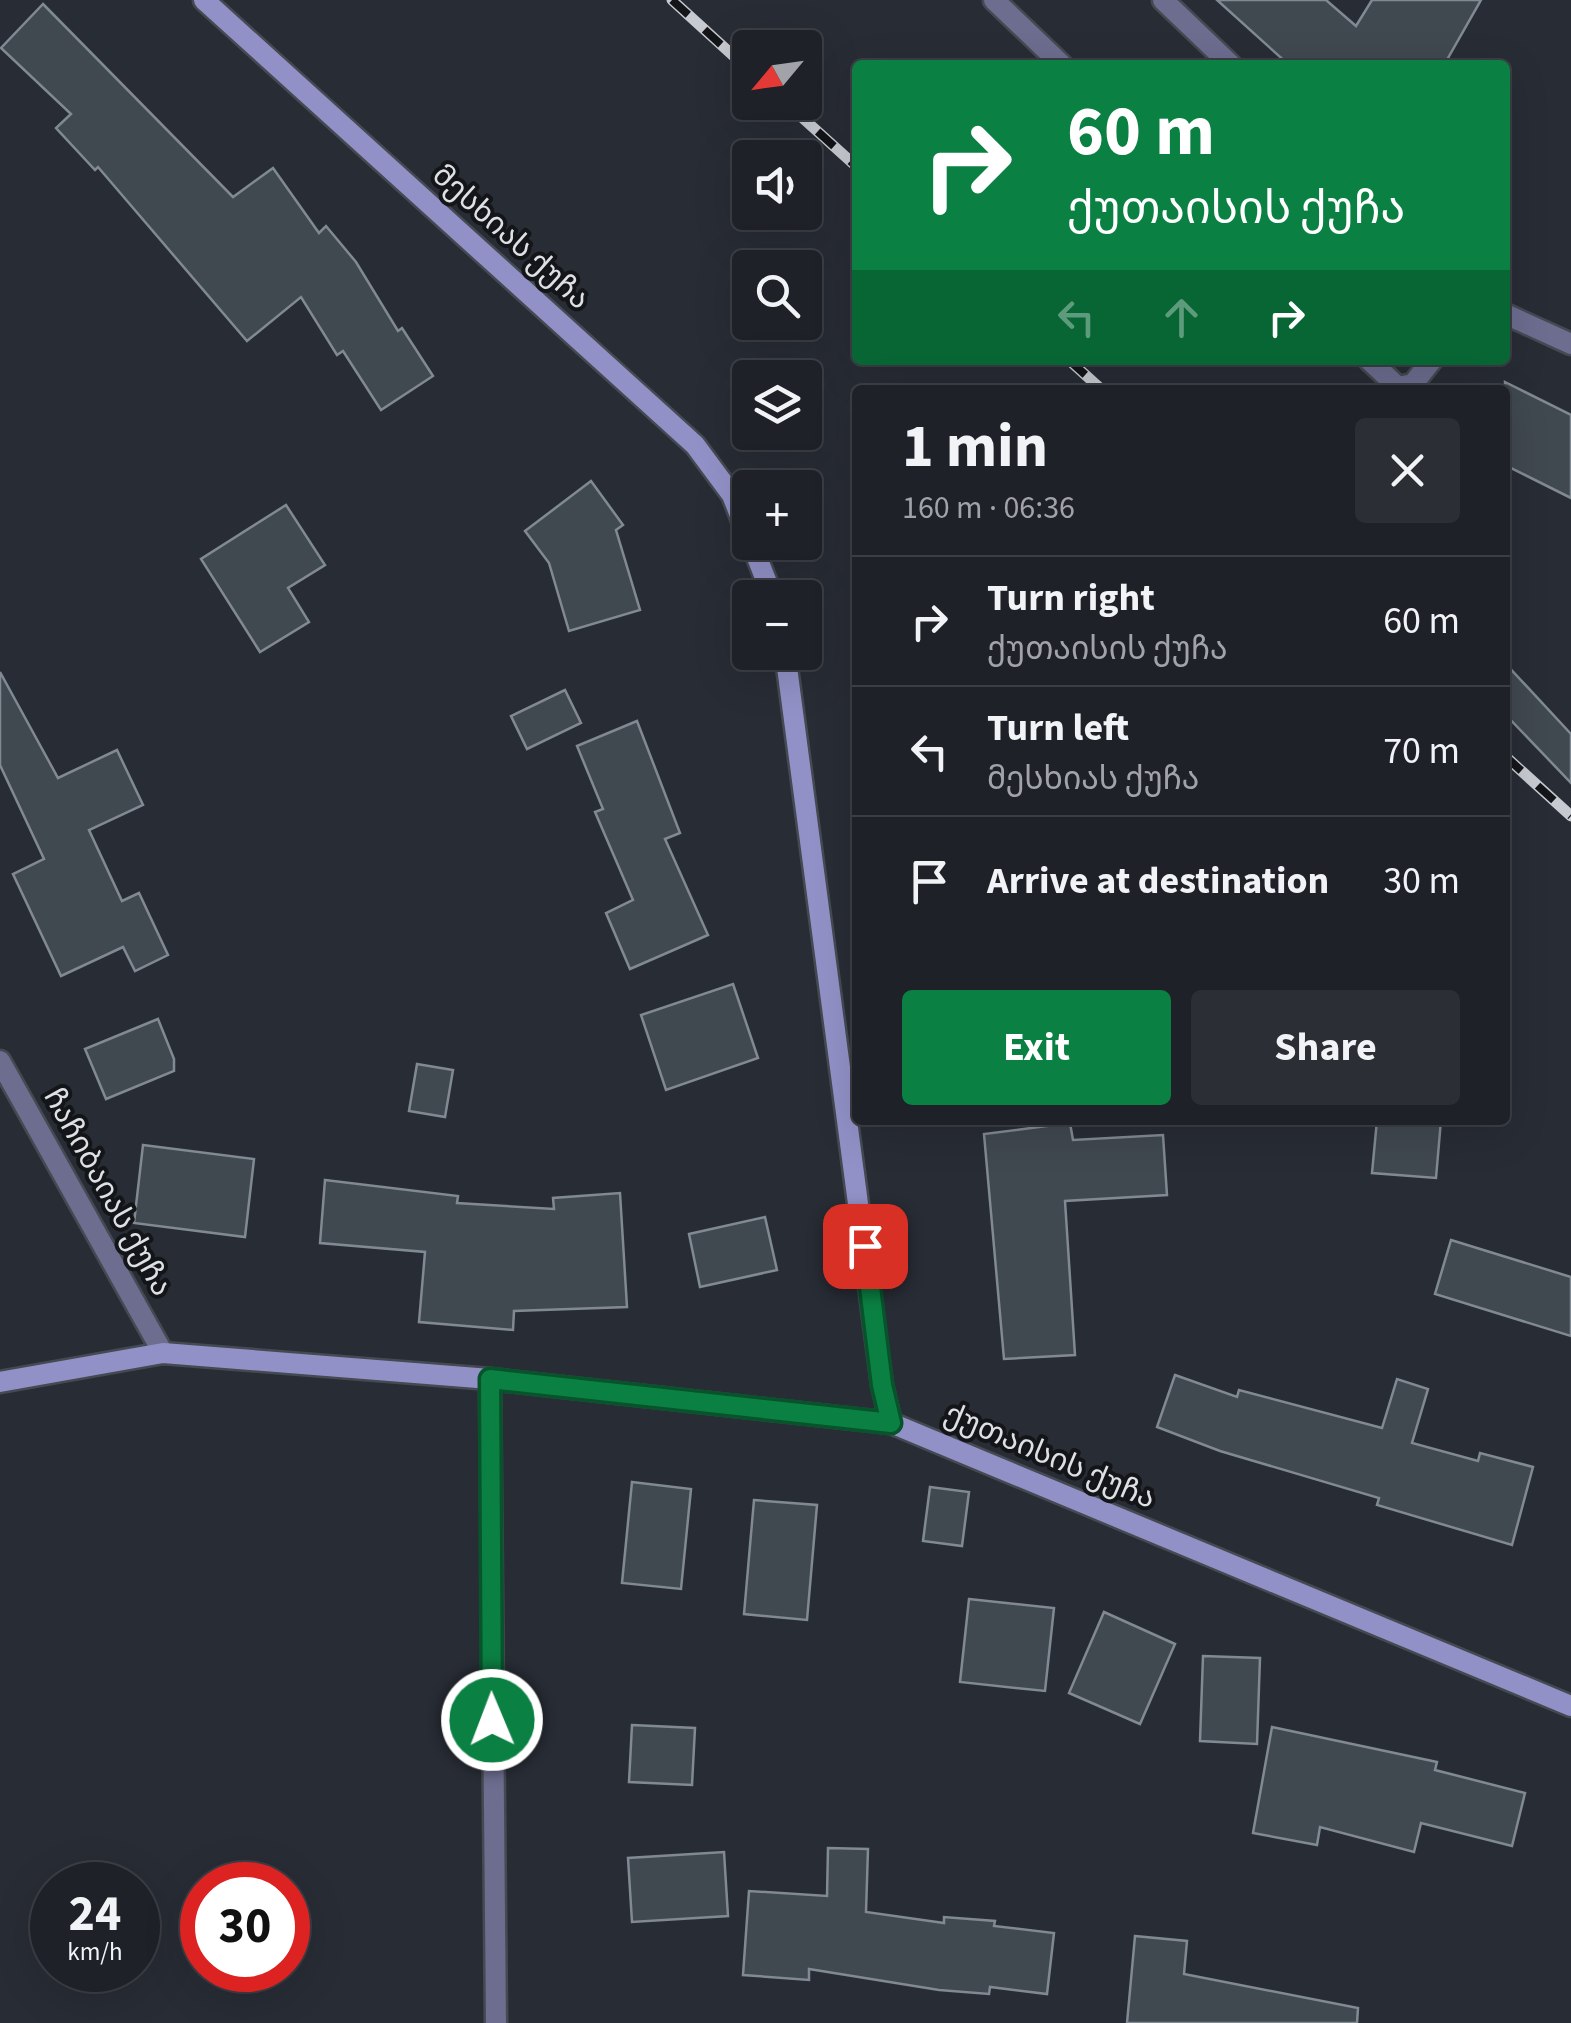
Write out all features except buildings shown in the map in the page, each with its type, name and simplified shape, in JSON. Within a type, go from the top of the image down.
[{"type":"street","name":"მესხიას ქუჩა","points":[[204,0],[695,445],[732,495]]},
{"type":"street","points":[[994,0],[1057,60]]},
{"type":"street","points":[[1164,0],[1226,60]]},
{"type":"street","points":[[1510,316],[1571,344]]},
{"type":"street","points":[[1375,365],[1395,385]]},
{"type":"street","points":[[1409,385],[1428,365]]},
{"type":"street","points":[[787,670],[882,1385],[891,1423]]},
{"type":"street","name":"ჩაჩიბაიას ქუჩა","points":[[0,1061],[163,1352]]},
{"type":"street","name":"ქუთაისის ქუჩა","points":[[0,1382],[163,1352],[490,1379],[891,1423],[1571,1706]]},
{"type":"street","points":[[490,1379],[496,2023]]},
{"type":"railway","points":[[672,0],[732,55]]},
{"type":"railway","points":[[805,120],[852,163]]},
{"type":"railway","points":[[1074,365],[1096,385]]},
{"type":"railway","points":[[1510,761],[1571,816]]},
{"type":"route","points":[[492,1720],[490,1379],[891,1423],[882,1385],[865,1246]]}]
